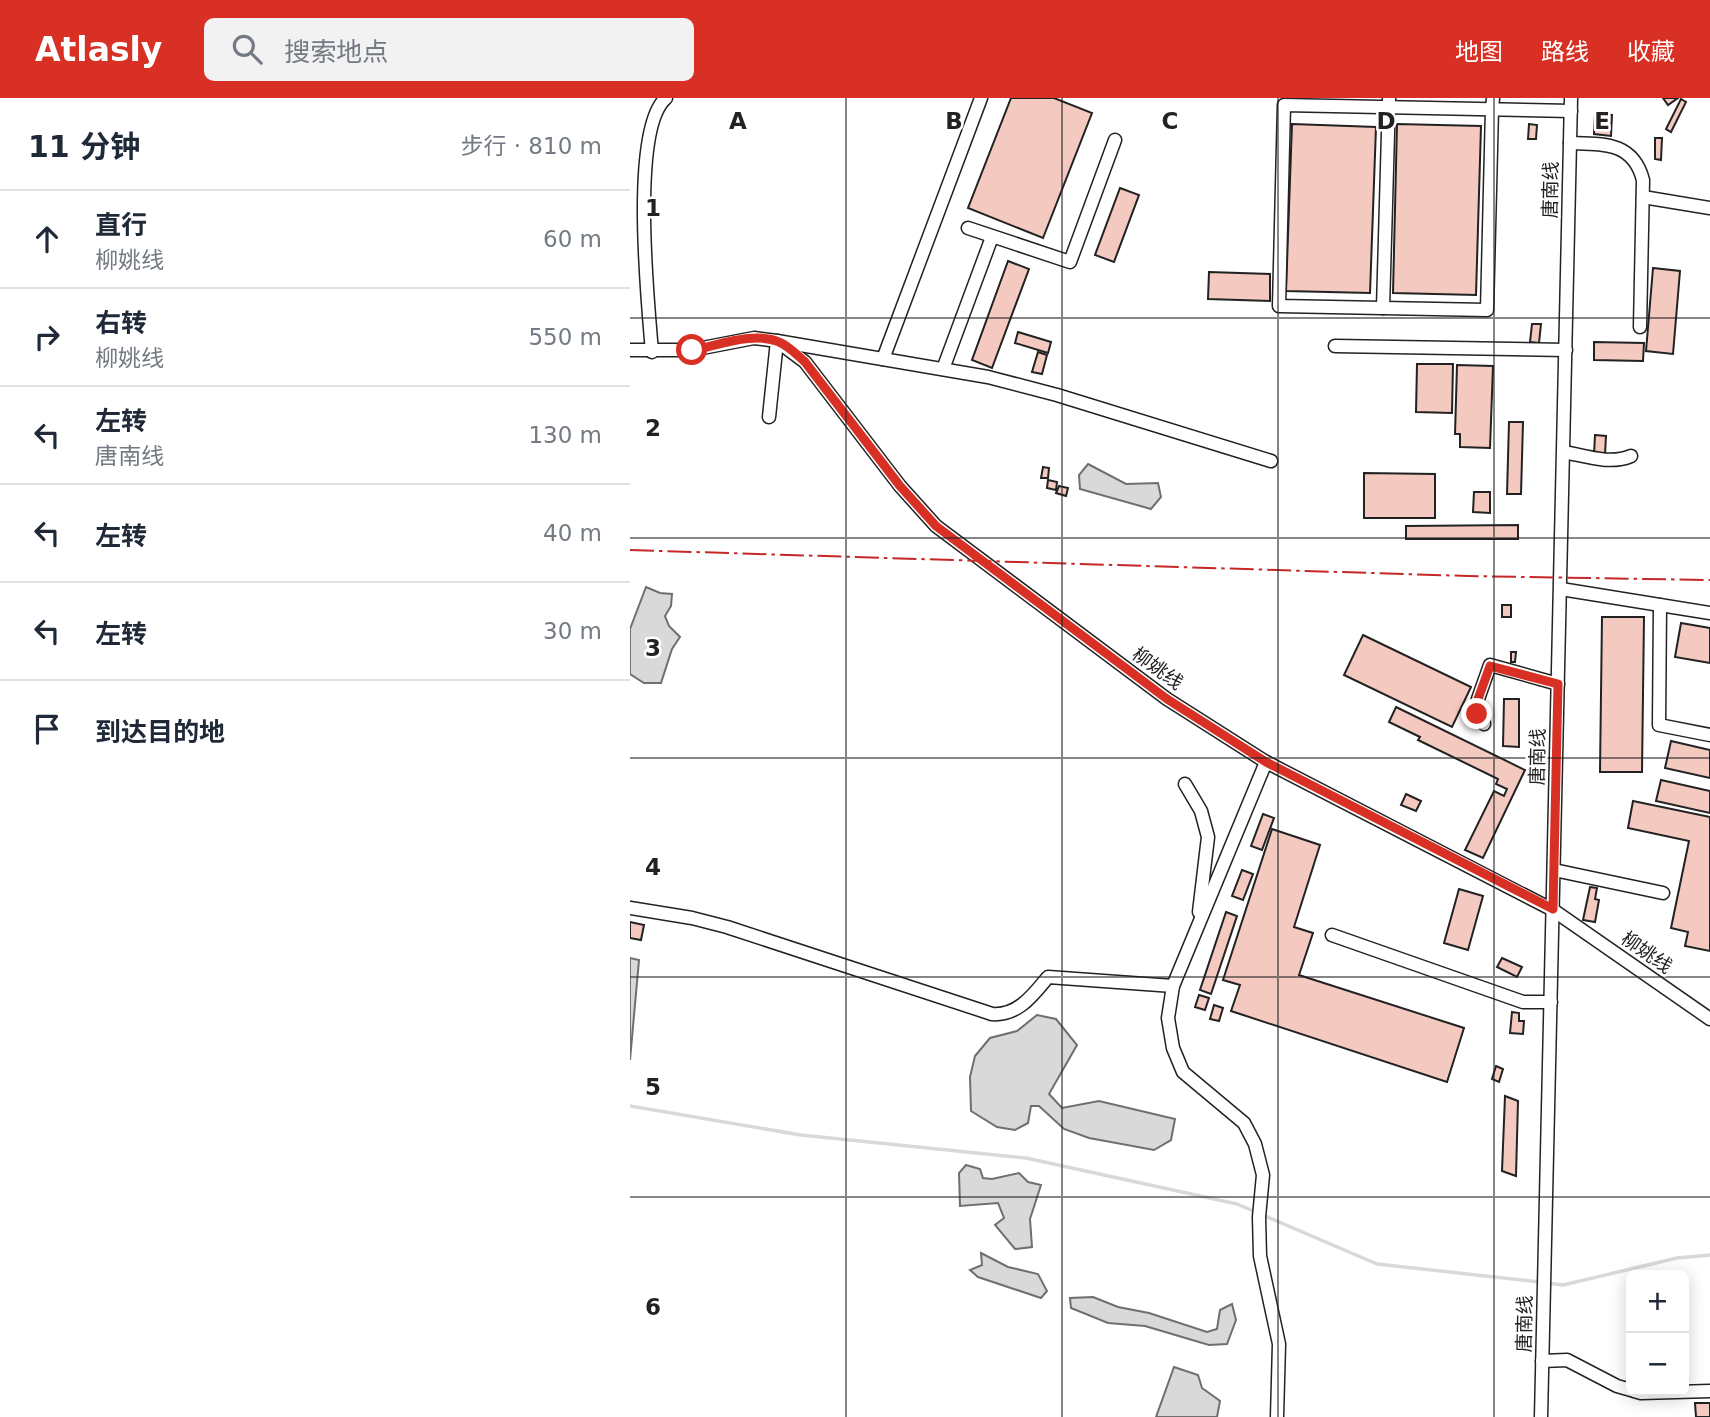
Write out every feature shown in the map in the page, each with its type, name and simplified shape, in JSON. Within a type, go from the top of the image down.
[{"type":"street","points":[[883,359],[981,98]]},
{"type":"street","points":[[652,352],[645,276],[645,170],[654,113],[660,100]]},
{"type":"street","points":[[1492,104],[1488,310],[1279,306],[1284,104],[1389,103],[1492,104],[1571,105]]},
{"type":"street","points":[[1382,308],[1389,103]]},
{"type":"street","name":"唐南线","points":[[1541,1417],[1571,105]]},
{"type":"street","points":[[968,228],[1070,262],[1115,140]]},
{"type":"street","points":[[1570,144],[1610,146],[1627,152],[1639,165],[1643,180],[1640,327]]},
{"type":"street","points":[[1643,197],[1710,208]]},
{"type":"street","points":[[943,369],[992,237]]},
{"type":"street","points":[[630,350],[692,350],[754,338],[943,369],[988,377],[1057,396],[1271,461]]},
{"type":"street","points":[[769,417],[777,341]]},
{"type":"street","name":"柳姚线","points":[[777,341],[805,362],[900,486],[936,526],[1167,699],[1266,762],[1553,909],[1710,1019]]},
{"type":"street","points":[[1335,346],[1566,350]]},
{"type":"street","points":[[1564,452],[1612,460],[1631,456]]},
{"type":"street","points":[[1561,589],[1710,613]]},
{"type":"street","points":[[1660,605],[1658,725],[1710,735]]},
{"type":"street","points":[[1484,724],[1477,714],[1478,699],[1490,666],[1558,684]]},
{"type":"street","points":[[1266,762],[1172,986],[1168,1017],[1173,1048],[1183,1072],[1244,1123],[1255,1143],[1263,1175],[1259,1217],[1260,1256],[1279,1344],[1278,1417]]},
{"type":"street","points":[[1185,784],[1202,811],[1208,837],[1197,926]]},
{"type":"street","points":[[1554,870],[1663,893]]},
{"type":"street","points":[[630,908],[692,918],[727,927],[992,1014],[1002,1015],[1015,1010],[1032,996],[1048,977],[1172,986]]},
{"type":"street","points":[[1332,935],[1523,1002],[1551,1002]]},
{"type":"street","points":[[1542,1361],[1567,1360],[1626,1388]]},
{"type":"street","points":[[1689,1392],[1710,1391]]},
{"type":"shaded area","points":[[1088,464],[1126,484],[1158,483],[1161,497],[1151,509],[1080,489],[1079,475]]},
{"type":"shaded area","points":[[646,587],[660,593],[672,594],[671,606],[665,616],[669,626],[680,637],[672,649],[661,683],[644,683],[630,674],[630,629]]},
{"type":"shaded area","points":[[630,958],[639,960],[630,1060]]},
{"type":"shaded area","points":[[1037,1015],[1056,1019],[1077,1045],[1049,1094],[1062,1108],[1099,1101],[1175,1119],[1171,1140],[1154,1150],[1089,1138],[1064,1129],[1039,1106],[1031,1106],[1028,1123],[1015,1130],[997,1127],[971,1111],[970,1077],[975,1056],[990,1038],[1017,1031]]},
{"type":"shaded area","points":[[966,1165],[980,1169],[983,1178],[992,1179],[1019,1173],[1028,1182],[1041,1185],[1030,1219],[1032,1247],[1015,1249],[995,1225],[1004,1218],[998,1203],[960,1206],[959,1173]]},
{"type":"shaded area","points":[[981,1253],[1008,1267],[1038,1274],[1047,1291],[1041,1298],[978,1277],[970,1270],[982,1265]]},
{"type":"shaded area","points":[[1093,1297],[1118,1307],[1149,1313],[1207,1332],[1217,1329],[1220,1310],[1232,1304],[1236,1320],[1227,1344],[1209,1345],[1145,1326],[1108,1323],[1071,1308],[1070,1298]]},
{"type":"shaded area","points":[[1174,1367],[1198,1375],[1202,1388],[1220,1401],[1217,1417],[1156,1417]]},
{"type":"building","points":[[1011,98],[1054,98],[1092,113],[1043,238],[968,208]]},
{"type":"building","points":[[1663,98],[1678,98],[1668,105]]},
{"type":"building","points":[[1681,99],[1686,102],[1671,132],[1666,129]]},
{"type":"building","points":[[1595,114],[1612,115],[1611,136],[1594,134]]},
{"type":"building","points":[[1292,124],[1376,127],[1370,293],[1286,291]]},
{"type":"building","points":[[1397,124],[1481,126],[1476,295],[1393,293]]},
{"type":"building","points":[[1529,124],[1537,125],[1536,139],[1528,139]]},
{"type":"building","points":[[1655,138],[1662,138],[1661,160],[1655,159]]},
{"type":"building","points":[[1120,188],[1139,195],[1114,262],[1095,255]]},
{"type":"building","points":[[1008,261],[1029,269],[992,368],[972,360]]},
{"type":"building","points":[[1653,268],[1680,271],[1673,354],[1646,351]]},
{"type":"building","points":[[1209,272],[1270,274],[1270,301],[1208,299]]},
{"type":"building","points":[[1532,324],[1541,324],[1539,343],[1530,342]]},
{"type":"building","points":[[1018,332],[1051,342],[1048,353],[1015,343]]},
{"type":"building","points":[[1594,342],[1644,343],[1643,361],[1594,360]]},
{"type":"building","points":[[1038,352],[1047,355],[1042,374],[1032,372]]},
{"type":"building","points":[[1417,364],[1453,364],[1452,413],[1416,412]]},
{"type":"building","points":[[1457,365],[1493,366],[1490,448],[1460,447],[1460,434],[1455,434]]},
{"type":"building","points":[[1509,422],[1523,422],[1521,494],[1507,494]]},
{"type":"building","points":[[1595,435],[1606,436],[1605,454],[1594,454]]},
{"type":"building","points":[[1043,467],[1049,468],[1048,478],[1041,478]]},
{"type":"building","points":[[1364,473],[1435,474],[1435,518],[1364,518]]},
{"type":"building","points":[[1048,480],[1057,482],[1056,490],[1047,488]]},
{"type":"building","points":[[1059,486],[1068,488],[1066,496],[1056,493]]},
{"type":"building","points":[[1474,492],[1490,492],[1490,513],[1473,512]]},
{"type":"building","points":[[1518,525],[1518,539],[1406,539],[1406,526]]},
{"type":"building","points":[[1502,605],[1511,605],[1511,617],[1502,617]]},
{"type":"building","points":[[1602,617],[1644,617],[1642,772],[1600,772]]},
{"type":"building","points":[[1681,623],[1710,628],[1710,663],[1675,657]]},
{"type":"building","points":[[1363,635],[1471,687],[1452,727],[1344,675]]},
{"type":"building","points":[[1511,652],[1516,652],[1515,662],[1511,662]]},
{"type":"building","points":[[1504,699],[1519,699],[1519,747],[1503,746]]},
{"type":"building","points":[[1396,707],[1525,770],[1483,858],[1465,850],[1494,791],[1504,796],[1507,789],[1496,784],[1498,779],[1418,740],[1420,737],[1389,722]]},
{"type":"building","points":[[1671,741],[1710,750],[1710,778],[1665,768]]},
{"type":"building","points":[[1661,780],[1710,791],[1710,813],[1656,801]]},
{"type":"building","points":[[1406,794],[1421,801],[1416,811],[1401,805]]},
{"type":"building","points":[[1633,801],[1710,817],[1710,951],[1685,946],[1688,932],[1671,928],[1689,841],[1628,828]]},
{"type":"building","points":[[1263,814],[1274,818],[1262,850],[1251,846]]},
{"type":"building","points":[[1272,829],[1320,845],[1294,927],[1313,933],[1299,975],[1464,1028],[1447,1082],[1231,1011],[1240,985],[1223,980]]},
{"type":"building","points":[[1242,870],[1253,874],[1243,900],[1232,896]]},
{"type":"building","points":[[1590,887],[1597,888],[1595,899],[1599,900],[1595,922],[1583,920]]},
{"type":"building","points":[[1459,889],[1483,896],[1468,950],[1444,943]]},
{"type":"building","points":[[1226,912],[1237,916],[1211,994],[1200,990]]},
{"type":"building","points":[[630,922],[644,925],[641,940],[630,938]]},
{"type":"building","points":[[1502,958],[1522,967],[1517,977],[1497,967]]},
{"type":"building","points":[[1199,995],[1209,998],[1205,1010],[1195,1007]]},
{"type":"building","points":[[1214,1005],[1223,1008],[1219,1021],[1210,1019]]},
{"type":"building","points":[[1512,1012],[1519,1013],[1519,1021],[1524,1021],[1523,1034],[1510,1033]]},
{"type":"building","points":[[1496,1066],[1503,1069],[1499,1082],[1492,1079]]},
{"type":"building","points":[[1505,1096],[1518,1101],[1516,1176],[1502,1171]]},
{"type":"building","points":[[1695,1403],[1710,1403],[1710,1417],[1696,1417]]},
{"type":"waterway","points":[[630,1106],[801,1135],[1026,1158],[1237,1204],[1377,1264],[1540,1282]]},
{"type":"waterway","points":[[1547,1283],[1563,1285],[1677,1258],[1710,1255]]},
{"type":"power","points":[[630,550],[1468,576],[1710,580]]},
{"type":"route","points":[[692,350],[754,338],[777,341],[788,347],[805,362],[900,486],[936,526],[1167,699],[1266,762],[1553,909],[1558,684],[1490,666],[1478,699],[1477,714]]}]
